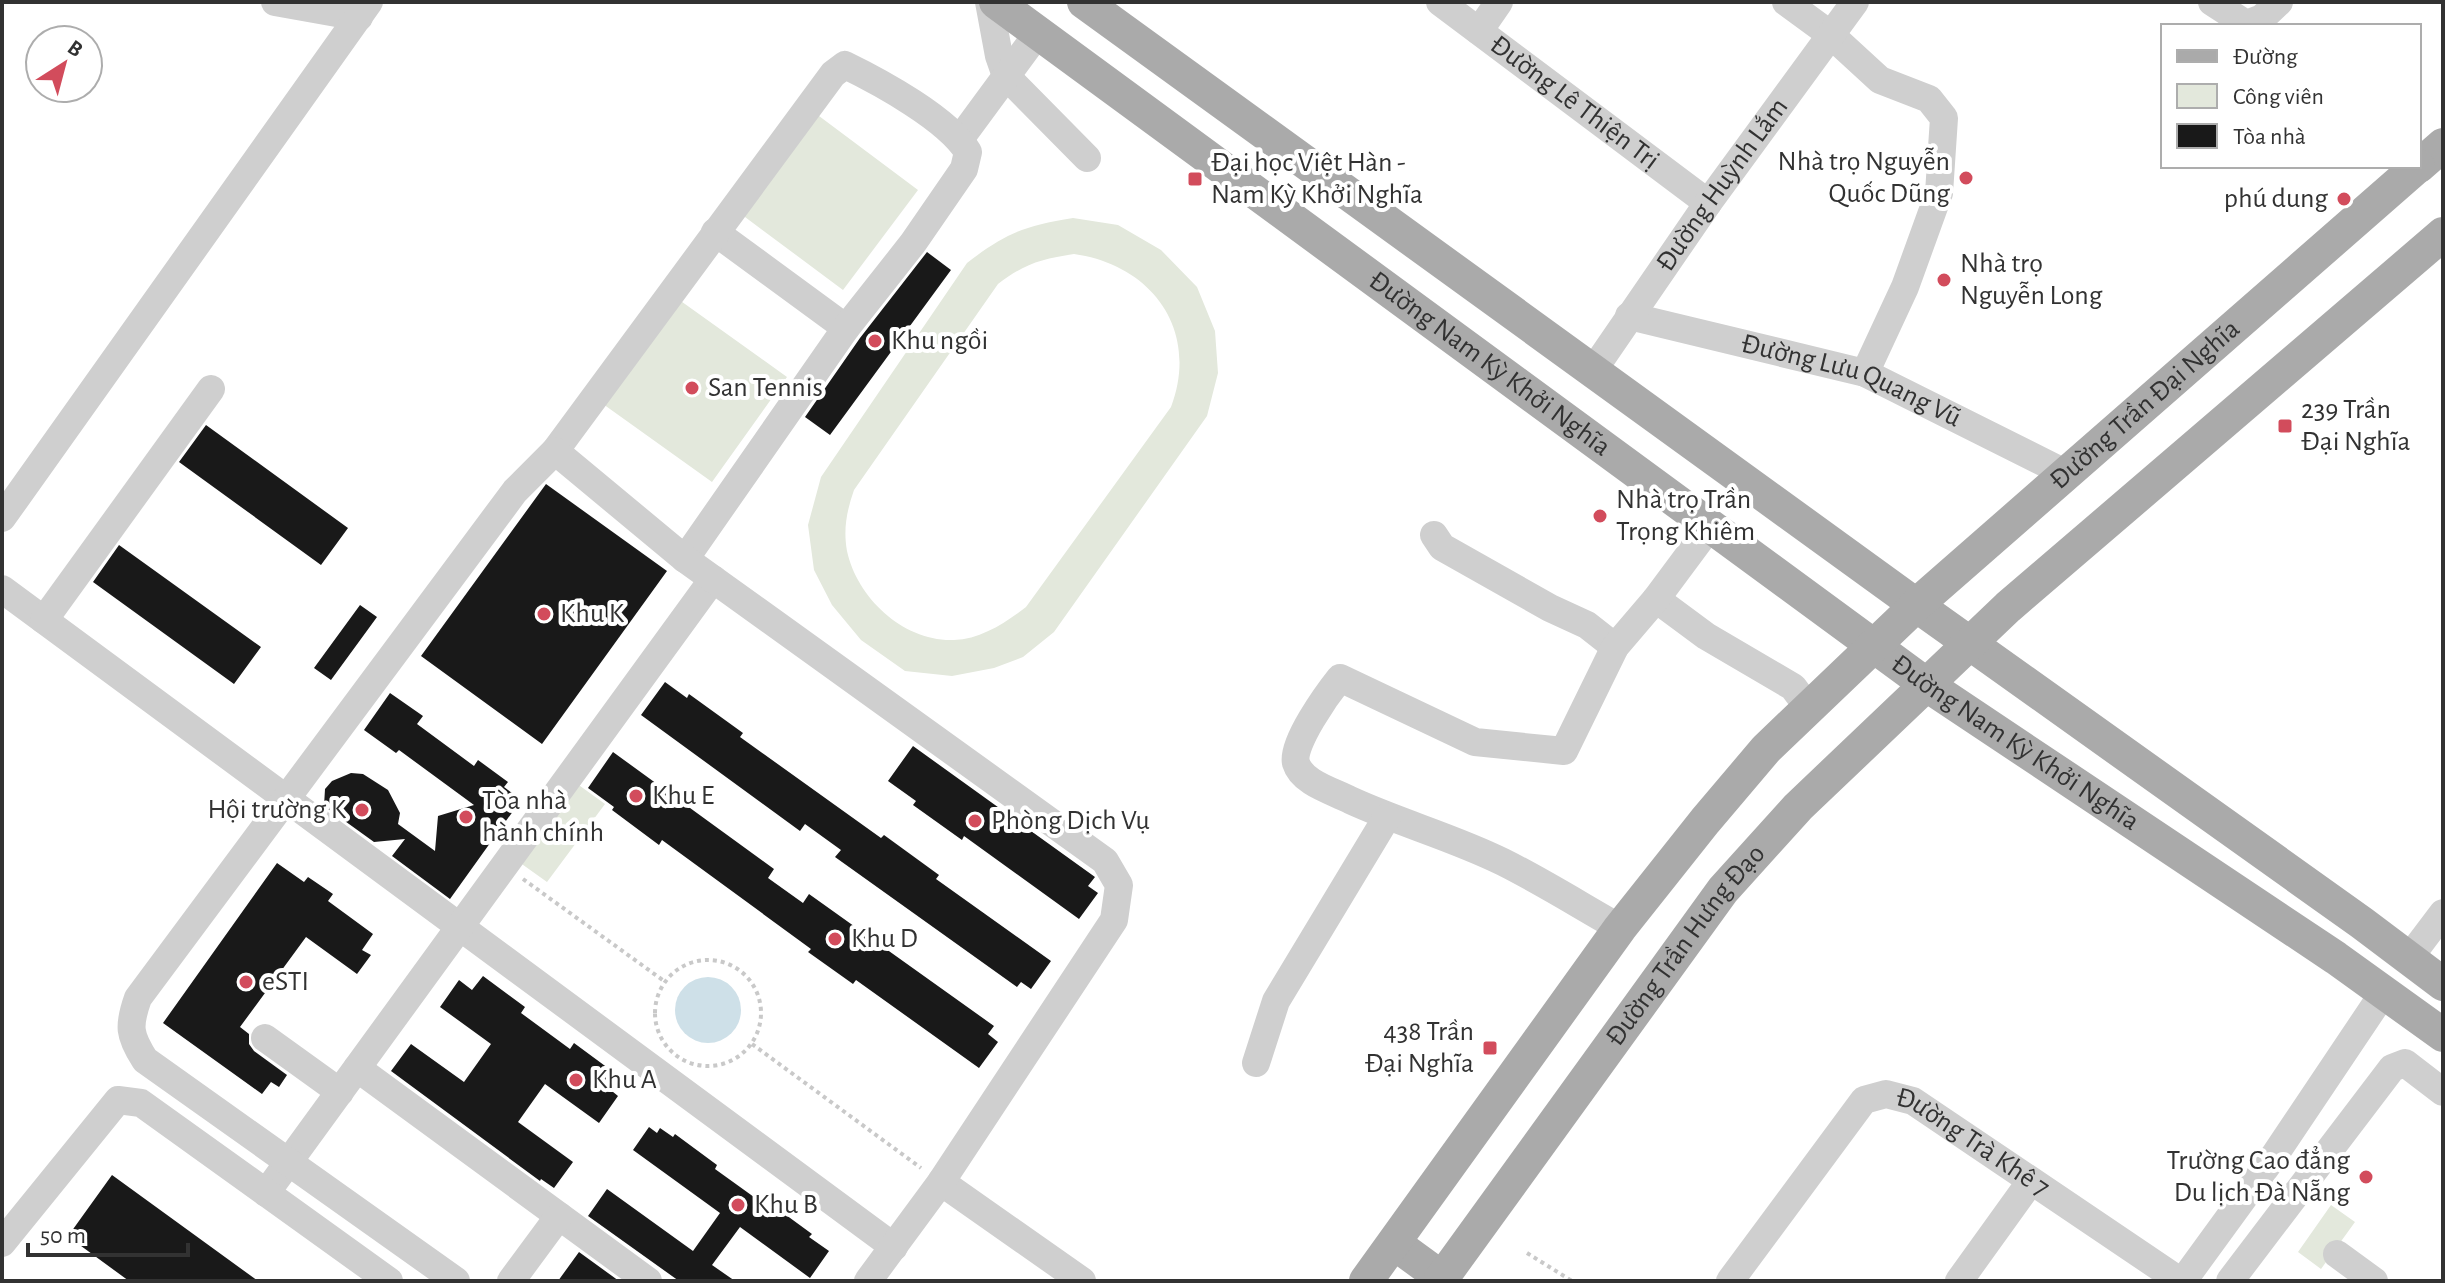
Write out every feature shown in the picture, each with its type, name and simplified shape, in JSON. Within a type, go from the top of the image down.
[{"type":"main road","name":"Đường Nam Kỳ Khởi Nghĩa","points":[[996,2],[1927,685],[2384,992],[2443,1035]]},
{"type":"main road","name":"Đường Nam Kỳ Khởi Nghĩa","points":[[1084,2],[2443,984]]},
{"type":"main road","name":"Đường Trần Đại Nghĩa","points":[[2421,164],[2443,145]]},
{"type":"main road","name":"Đường Trần Đại Nghĩa","points":[[1873,644],[2417,168]]},
{"type":"main road","points":[[1970,644],[2008,607],[2443,234]]},
{"type":"main road","name":"Đường Trần Hưng Đạo","points":[[1366,1281],[1620,928],[1705,821],[1766,749],[1873,644]]},
{"type":"main road","name":"Đường Trần Hưng Đạo","points":[[1441,1280],[1723,890],[1798,807],[1970,644]]},
{"type":"main road","points":[[2384,992],[2409,958]]},
{"type":"main road","points":[[1394,1243],[1441,1280]]},
{"type":"street","points":[[275,2],[364,9]]},
{"type":"street","points":[[989,2],[1006,76],[1087,158]]},
{"type":"street","name":"Đường Lê Thiện Trị","points":[[1440,2],[1708,203]]},
{"type":"street","points":[[1479,31],[1499,2]]},
{"type":"street","points":[[1786,2],[1831,35],[1880,80],[1929,99],[1944,118],[1939,193],[1905,287],[1865,373]]},
{"type":"street","name":"Đường Huỳnh Lắm","points":[[1592,372],[1708,203],[1855,2]]},
{"type":"street","points":[[2212,2],[2246,24],[2262,18],[2279,2]]},
{"type":"street","points":[[2,518],[364,9]]},
{"type":"street","points":[[960,139],[1038,33]]},
{"type":"street","points":[[456,1281],[145,1060],[134,1042],[130,1022],[138,998],[515,491],[555,451],[805,110],[833,74],[845,65],[887,86],[960,139],[968,152],[964,169],[913,243],[846,328],[685,559]]},
{"type":"street","points":[[715,232],[846,328]]},
{"type":"street","name":"Đường Lưu Quang Vũ","points":[[1629,316],[1754,349],[1865,373],[2065,473]]},
{"type":"street","points":[[44,620],[211,389]]},
{"type":"street","points":[[555,451],[685,559],[1105,861],[1119,885],[1114,920],[941,1182],[868,1281]]},
{"type":"street","points":[[1620,928],[1501,861],[1387,817],[1309,780],[1296,765],[1295,754],[1329,691],[1340,678],[1475,742],[1564,751],[1615,647],[1656,599],[1711,525]]},
{"type":"street","points":[[1434,535],[1442,547],[1550,608],[1587,625],[1615,647]]},
{"type":"street","points":[[266,1193],[713,579]]},
{"type":"street","points":[[2,589],[894,1247]]},
{"type":"street","points":[[1656,599],[1706,636],[1793,687],[1808,707]]},
{"type":"street","points":[[1256,1063],[1276,1001],[1387,817]]},
{"type":"street","points":[[2409,958],[2443,913]]},
{"type":"street","points":[[2182,1281],[2274,1156],[2384,992]]},
{"type":"street","points":[[265,1038],[340,1092]]},
{"type":"street","points":[[2230,1281],[2392,1068],[2405,1063],[2443,1092]]},
{"type":"street","points":[[357,1068],[648,1281]]},
{"type":"street","name":"Đường Trà Khê 7","points":[[1740,1278],[1864,1100],[1886,1094],[1913,1101],[2182,1281]]},
{"type":"street","points":[[2,1243],[118,1100],[141,1103],[389,1281]]},
{"type":"street","points":[[1959,1281],[2031,1181]]},
{"type":"street","points":[[941,1182],[1082,1281]]},
{"type":"street","points":[[511,1281],[559,1216]]},
{"type":"street","points":[[2337,1254],[2374,1281]]},
{"type":"path","points":[[505,866],[664,981]]},
{"type":"path","points":[[699,960],[724,962],[739,969],[751,981],[759,996],[762,1012],[760,1029],[752,1044],[741,1056],[717,1065],[692,1064],[677,1057],[664,1045],[654,1013],[656,996],[664,981],[676,969],[699,960]]},
{"type":"path","points":[[752,1044],[941,1182]]},
{"type":"path","points":[[1527,1253],[1572,1281]]},
{"type":"green space","points":[[815,113],[918,190],[843,290],[741,214]]},
{"type":"green space","points":[[1073,218],[1118,225],[1161,250],[1197,287],[1215,331],[1218,373],[1207,416],[1054,632],[1023,657],[994,668],[952,676],[905,671],[861,640],[832,605],[814,570],[808,525],[821,477],[967,263],[1016,232]],"holes":[[[1074,254],[1102,261],[1126,272],[1147,287],[1163,306],[1174,328],[1179,352],[1178,379],[1171,407],[1026,607],[974,637],[935,639],[918,634],[886,614],[872,600],[852,568],[845,535],[854,490],[998,284],[1033,263],[1052,258]]]},
{"type":"green space","name":"San Tennis","points":[[671,294],[787,377],[712,482],[596,399]]},
{"type":"green space","points":[[576,783],[605,804],[547,882],[519,862]]},
{"type":"green space","points":[[2331,1205],[2355,1222],[2321,1269],[2298,1252]]},
{"type":"shaded area","points":[[701,977],[715,977],[727,982],[736,991],[741,1010],[739,1023],[732,1034],[715,1043],[701,1043],[689,1038],[680,1029],[675,1017],[675,1003],[680,991],[689,982]]},
{"type":"building","name":"Khu ngồi","points":[[927,252],[951,270],[830,435],[805,417],[860,338]]},
{"type":"building","points":[[206,425],[348,528],[321,565],[179,462]]},
{"type":"building","name":"Khu K","points":[[546,484],[667,571],[542,744],[421,656]]},
{"type":"building","points":[[119,545],[261,647],[234,684],[93,582]]},
{"type":"building","points":[[360,605],[377,617],[331,680],[314,668]]},
{"type":"building","points":[[665,682],[687,698],[689,694],[743,733],[740,737],[881,838],[884,835],[939,875],[936,879],[1051,961],[1031,989],[1021,982],[1017,987],[835,857],[841,850],[805,824],[800,831],[641,715]]},
{"type":"building","points":[[390,693],[423,716],[417,724],[474,766],[478,760],[508,782],[504,787],[521,800],[450,899],[392,856],[405,839],[374,842],[324,806],[325,789],[332,781],[351,773],[363,774],[388,790],[400,813],[398,824],[435,851],[438,816],[474,805],[399,750],[396,753],[364,730]]},
{"type":"building","name":"Phòng Dịch Vụ","points":[[913,746],[1095,877],[1088,886],[1098,893],[1079,919],[964,836],[962,840],[913,805],[916,801],[888,781]]},
{"type":"building","points":[[613,752],[774,869],[768,878],[803,903],[809,894],[994,1026],[988,1034],[998,1042],[979,1068],[856,980],[853,984],[808,952],[811,949],[662,840],[659,845],[612,810],[614,807],[588,788]]},
{"type":"building","name":"eSTI","points":[[277,863],[304,882],[308,877],[333,894],[328,901],[373,934],[362,950],[371,955],[357,974],[306,937],[240,1027],[249,1034],[249,1044],[254,1051],[287,1075],[279,1087],[271,1082],[262,1094],[163,1023]]},
{"type":"building","name":"Khu A","points":[[483,976],[525,1007],[521,1013],[570,1049],[574,1043],[616,1074],[607,1087],[618,1096],[599,1123],[545,1084],[518,1122],[573,1162],[554,1188],[540,1181],[391,1071],[411,1044],[464,1082],[491,1044],[440,1007],[459,980],[472,990]]},
{"type":"building","name":"Khu B","points":[[649,1127],[657,1133],[660,1128],[673,1137],[675,1134],[717,1165],[715,1169],[812,1234],[809,1237],[829,1251],[810,1278],[740,1227],[712,1265],[735,1281],[679,1281],[588,1216],[607,1189],[693,1251],[720,1213],[633,1150]]},
{"type":"building","points":[[112,1175],[258,1281],[129,1281],[77,1243],[80,1238],[71,1232]]},
{"type":"building","points":[[579,1252],[619,1281],[558,1281]]},
{"type":"place","name":"Nhà trọ Nguyễn Quốc Dũng","points":[[1966,178]]},
{"type":"place","name":"Đại học Việt Hàn - Nam Kỳ Khởi Nghĩa","points":[[1195,179]]},
{"type":"place","name":"phú dung","points":[[2344,199]]},
{"type":"place","name":"Nhà trọ Nguyễn Long","points":[[1944,280]]},
{"type":"place","name":"Khu ngồi","points":[[875,341]]},
{"type":"place","name":"San Tennis","points":[[692,388]]},
{"type":"place","name":"239 Trần Đại Nghĩa","points":[[2285,426]]},
{"type":"place","name":"Nhà trọ Trần Trọng Khiêm","points":[[1600,516]]},
{"type":"place","name":"Khu K","points":[[544,614]]},
{"type":"place","name":"Khu E","points":[[636,796]]},
{"type":"place","name":"Hội trường K","points":[[362,810]]},
{"type":"place","name":"Tòa nhà hành chính","points":[[466,817]]},
{"type":"place","name":"Phòng Dịch Vụ","points":[[975,821]]},
{"type":"place","name":"Khu D","points":[[835,939]]},
{"type":"place","name":"eSTI","points":[[246,982]]},
{"type":"place","name":"438 Trần Đại Nghĩa","points":[[1490,1048]]},
{"type":"place","name":"Khu A","points":[[576,1080]]},
{"type":"place","name":"Trường Cao đẳng Du lịch Đà Nẵng","points":[[2366,1177]]},
{"type":"place","name":"Khu B","points":[[738,1205]]}]
